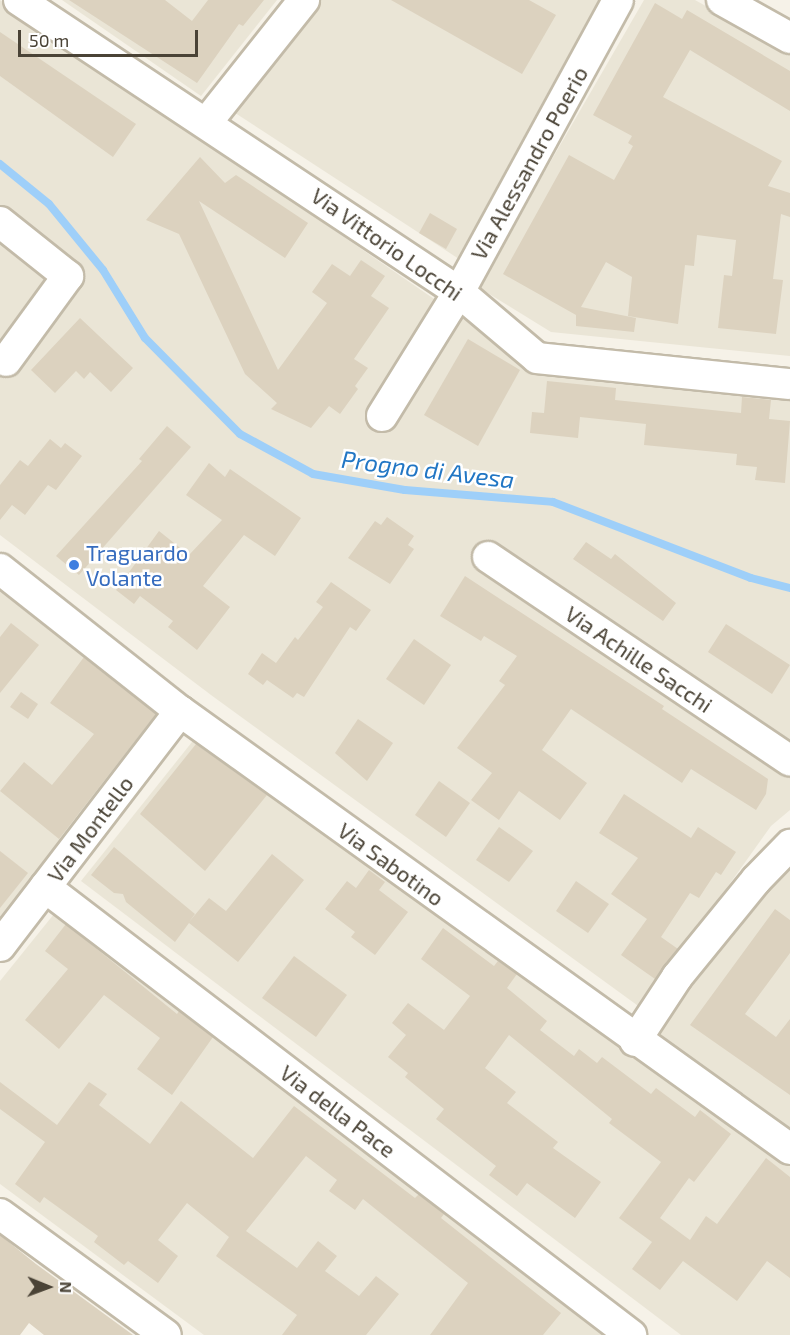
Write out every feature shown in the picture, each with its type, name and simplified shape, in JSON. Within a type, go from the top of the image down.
[{"type":"street","name":"Via Vittorio Locchi","points":[[19,0],[207,122],[459,292],[537,358],[790,384]]},
{"type":"street","points":[[207,122],[304,0]]},
{"type":"street","name":"Via Alessandro Poerio","points":[[382,416],[459,292],[618,0]]},
{"type":"street","points":[[722,0],[790,38]]},
{"type":"street","points":[[0,222],[68,276],[6,361]]},
{"type":"street","name":"Via Achille Sacchi","points":[[488,557],[790,761]]},
{"type":"street","name":"Via Sabotino","points":[[0,569],[180,711],[635,1041],[790,1149]]},
{"type":"street","name":"Via Montello","points":[[0,946],[180,711]]},
{"type":"street","points":[[635,1041],[677,978],[756,880],[790,845]]},
{"type":"street","name":"Via della Pace","points":[[45,887],[630,1335]]},
{"type":"street","points":[[0,1214],[166,1335]]},
{"type":"shaded area","points":[[0,0],[511,352],[790,393],[790,810],[771,826],[641,1008],[211,695],[0,535]]},
{"type":"shaded area","points":[[62,0],[277,0],[201,96]]},
{"type":"shaded area","points":[[319,0],[604,0],[459,259],[229,109]]},
{"type":"shaded area","points":[[644,0],[695,0],[790,53],[790,356],[551,332],[478,287]]},
{"type":"shaded area","points":[[0,580],[172,710],[0,924]]},
{"type":"shaded area","points":[[200,732],[790,1161],[790,1335],[681,1335],[81,881]]},
{"type":"shaded area","points":[[790,854],[790,1143],[642,1038]]},
{"type":"shaded area","points":[[58,909],[621,1335],[204,1335],[0,1184],[0,981]]},
{"type":"building","points":[[69,0],[165,0],[192,21],[208,0],[264,0],[243,26],[239,24],[197,83]]},
{"type":"building","points":[[391,0],[529,0],[556,15],[522,74]]},
{"type":"building","points":[[655,3],[682,19],[687,10],[790,71],[790,111],[690,50],[663,97],[782,161],[768,186],[790,193],[790,217],[781,214],[773,279],[783,280],[776,334],[718,328],[724,275],[732,276],[736,240],[697,235],[694,266],[685,265],[678,324],[628,316],[632,277],[606,262],[581,307],[636,318],[634,332],[576,326],[576,315],[503,274],[569,155],[614,180],[633,146],[628,143],[632,136],[593,115]]},
{"type":"building","points":[[0,32],[136,124],[113,157],[0,76]]},
{"type":"building","points":[[200,157],[225,183],[236,175],[308,223],[285,258],[199,201],[278,370],[327,303],[312,292],[332,264],[350,276],[361,260],[385,276],[371,296],[389,308],[354,359],[368,368],[355,386],[358,389],[340,414],[329,406],[311,428],[271,409],[277,403],[245,374],[179,234],[146,220]]},
{"type":"building","points":[[430,213],[457,229],[446,249],[419,233]]},
{"type":"building","points":[[80,318],[133,368],[111,392],[90,372],[84,379],[76,371],[55,393],[31,370]]},
{"type":"building","points":[[468,339],[520,370],[478,446],[424,415]]},
{"type":"building","points":[[547,381],[616,388],[615,400],[741,413],[742,397],[771,400],[769,419],[790,421],[785,483],[755,480],[757,467],[736,465],[737,454],[644,445],[646,424],[580,417],[578,438],[530,433],[532,412],[544,413]]},
{"type":"building","points":[[167,426],[191,447],[79,575],[56,556],[142,461],[139,459]]},
{"type":"building","points":[[50,439],[61,448],[65,443],[82,456],[56,490],[48,485],[25,515],[12,505],[0,520],[0,485],[20,460],[28,466]]},
{"type":"building","points":[[209,463],[225,477],[230,469],[301,518],[275,556],[244,535],[203,586],[230,607],[197,650],[168,627],[173,621],[140,596],[134,604],[116,590],[159,531],[189,555],[222,520],[186,495]]},
{"type":"building","points":[[387,517],[414,536],[408,545],[414,549],[390,584],[348,558],[375,521],[381,525]]},
{"type":"building","points":[[586,542],[611,559],[615,554],[676,603],[663,621],[573,559]]},
{"type":"building","points":[[465,576],[664,706],[662,709],[768,779],[766,794],[756,810],[691,769],[682,783],[571,709],[542,750],[587,783],[560,820],[519,791],[499,820],[471,800],[492,773],[457,748],[505,685],[499,681],[517,656],[484,636],[481,641],[440,616]]},
{"type":"building","points":[[331,582],[371,610],[356,631],[350,627],[304,697],[297,693],[293,698],[267,680],[263,685],[248,674],[262,653],[276,663],[295,637],[298,640],[323,607],[316,602]]},
{"type":"building","points":[[11,623],[39,645],[0,693],[0,637]]},
{"type":"building","points":[[726,624],[790,665],[772,694],[708,652]]},
{"type":"building","points":[[414,639],[451,665],[424,705],[386,679]]},
{"type":"building","points":[[84,657],[156,714],[59,839],[0,791],[24,762],[52,785],[94,734],[50,703]]},
{"type":"building","points":[[21,692],[38,704],[28,719],[10,707]]},
{"type":"building","points":[[358,719],[393,743],[367,781],[335,753]]},
{"type":"building","points":[[196,744],[267,795],[205,871],[140,814]]},
{"type":"building","points":[[439,781],[470,803],[446,837],[415,815]]},
{"type":"building","points":[[624,794],[691,838],[698,827],[736,852],[721,875],[716,872],[699,898],[690,893],[661,937],[678,949],[655,979],[621,955],[647,919],[611,894],[638,858],[599,833]]},
{"type":"building","points":[[499,827],[533,851],[509,882],[476,860]]},
{"type":"building","points":[[114,847],[195,914],[189,922],[209,898],[226,911],[272,854],[304,880],[238,962],[189,923],[175,942],[126,902],[123,894],[114,893],[91,875]]},
{"type":"building","points":[[0,851],[28,873],[0,908]]},
{"type":"building","points":[[369,870],[385,882],[379,890],[408,912],[375,955],[351,937],[355,932],[325,909],[347,881],[356,888]]},
{"type":"building","points":[[576,881],[609,904],[588,933],[556,911]]},
{"type":"building","points":[[775,909],[790,920],[790,953],[745,1014],[776,1037],[790,1019],[790,1095],[690,1025]]},
{"type":"building","points":[[66,924],[177,1014],[179,1011],[213,1037],[172,1095],[137,1069],[160,1038],[104,995],[59,1049],[25,1020],[68,969],[45,951]]},
{"type":"building","points":[[443,928],[494,966],[498,961],[517,974],[507,988],[547,1021],[540,1030],[574,1056],[579,1049],[597,1063],[602,1057],[651,1094],[656,1088],[695,1117],[700,1110],[731,1134],[694,1182],[689,1178],[660,1218],[690,1240],[706,1216],[717,1224],[766,1158],[790,1177],[790,1278],[767,1261],[737,1301],[683,1261],[660,1290],[632,1269],[652,1242],[619,1218],[661,1162],[609,1123],[612,1119],[509,1035],[485,1068],[516,1092],[507,1103],[558,1142],[553,1148],[601,1182],[575,1218],[527,1183],[517,1196],[489,1175],[496,1166],[436,1119],[444,1109],[405,1077],[408,1073],[388,1057],[406,1035],[392,1023],[408,1003],[444,1030],[470,996],[421,959]]},
{"type":"building","points":[[294,956],[347,995],[316,1037],[262,998]]},
{"type":"building","points":[[0,1082],[57,1125],[89,1082],[107,1094],[99,1105],[150,1144],[181,1101],[253,1158],[294,1106],[415,1198],[419,1194],[444,1214],[441,1218],[561,1313],[543,1335],[430,1335],[468,1283],[363,1199],[355,1210],[329,1191],[337,1180],[306,1156],[246,1231],[297,1268],[318,1241],[337,1256],[325,1271],[359,1296],[376,1276],[399,1294],[366,1335],[282,1335],[297,1315],[216,1256],[229,1237],[187,1203],[158,1240],[178,1256],[158,1283],[128,1261],[124,1265],[94,1242],[98,1236],[44,1197],[40,1203],[15,1184],[45,1142],[0,1109]]},
{"type":"building","points":[[0,1235],[133,1335],[44,1335],[29,1323],[20,1335],[0,1335]]},
{"type":"waterway","name":"Progno di Avesa","points":[[0,164],[49,204],[103,270],[145,338],[240,434],[313,474],[405,490],[553,502],[751,578],[790,588]]},
{"type":"place","name":"Traguardo Volante","points":[[74,565]]}]
